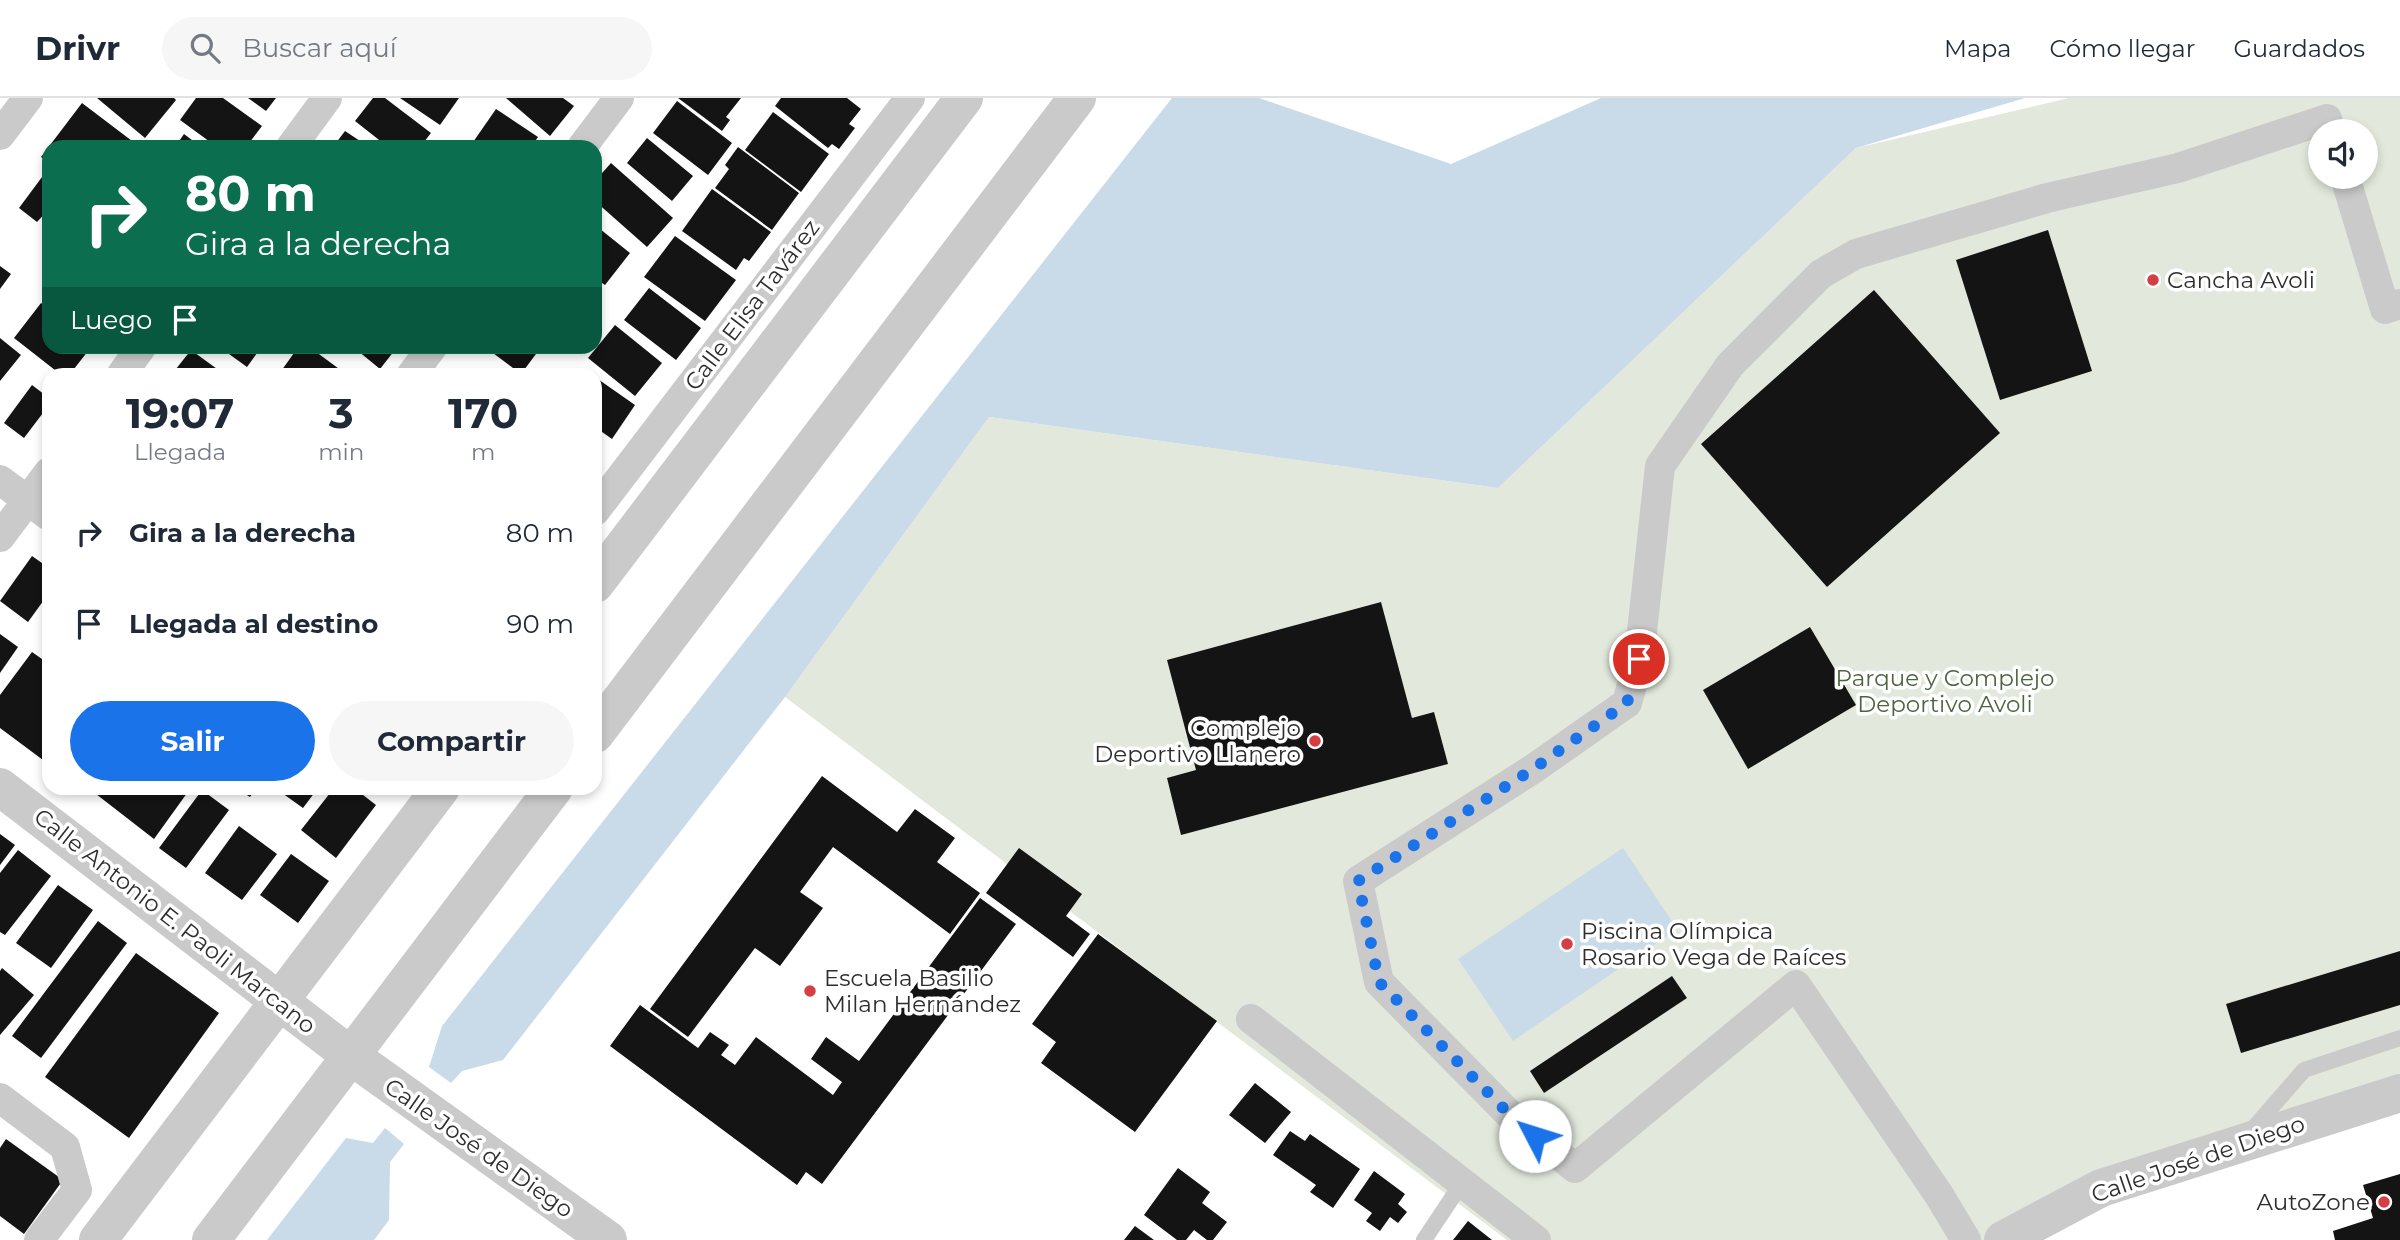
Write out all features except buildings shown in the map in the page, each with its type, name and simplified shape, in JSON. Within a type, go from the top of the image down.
[{"type":"street","points":[[0,135],[28,98]]},
{"type":"street","points":[[296,140],[327,98]]},
{"type":"street","points":[[587,140],[619,98]]},
{"type":"street","name":"Calle Elisa Tavárez","points":[[602,502],[910,98]]},
{"type":"street","points":[[602,575],[964,98]]},
{"type":"street","points":[[602,725],[1077,98]]},
{"type":"street","points":[[1966,1240],[1796,985],[1575,1168],[1516,1121],[1379,982],[1358,881],[1533,769],[1627,703],[1639,659],[1660,466],[1730,365],[1821,274],[1856,254],[2047,198],[2178,168],[2308,124]]},
{"type":"street","points":[[2349,189],[2385,309],[2400,304]]},
{"type":"street","points":[[0,480],[38,508],[0,537]]},
{"type":"street","name":"Calle Antonio E. Paoli Marcano","points":[[0,787],[351,1056]]},
{"type":"street","points":[[98,1240],[436,795]]},
{"type":"street","points":[[211,1240],[549,795]]},
{"type":"street","points":[[1251,1019],[1536,1240]]},
{"type":"street","name":"Calle José de Diego","points":[[351,1056],[608,1240]]},
{"type":"street","name":"Calle José de Diego","points":[[2003,1240],[2101,1188],[2400,1093]]},
{"type":"street","points":[[0,1098],[65,1147],[77,1190],[39,1240]]},
{"type":"lane","points":[[2243,1141],[2304,1070],[2400,1038]]},
{"type":"lane","points":[[1424,1240],[1462,1183]]},
{"type":"green space","name":"Parque y Complejo Deportivo Avoli","points":[[2069,98],[2400,98],[2400,1080],[1989,1240],[1507,1240],[785,697],[989,417],[1498,488],[1856,148]]},
{"type":"water","points":[[1172,98],[1259,98],[1451,164],[1601,98],[2025,98],[1856,148],[1498,488],[989,417],[785,697],[503,1060],[462,1071],[451,1083],[429,1067],[442,1026]]},
{"type":"water","name":"Piscina Olímpica Rosario Vega de Raíces","points":[[1623,848],[1677,929],[1513,1041],[1458,959]]},
{"type":"water","points":[[385,1128],[404,1144],[390,1162],[389,1220],[374,1240],[267,1240],[346,1138],[373,1143]]},
{"type":"place","name":"Cancha Avoli","points":[[2153,280]]},
{"type":"place","name":"Complejo Deportivo Llanero","points":[[1315,741]]},
{"type":"place","name":"Piscina Olímpica Rosario Vega de Raíces","points":[[1567,944]]},
{"type":"place","name":"Escuela Basilio Milan Hernández","points":[[810,991]]},
{"type":"place","name":"AutoZone","points":[[2384,1202]]},
{"type":"route","points":[[1535,1136],[1516,1121],[1379,982],[1358,881],[1533,769],[1627,703],[1639,659]]}]
